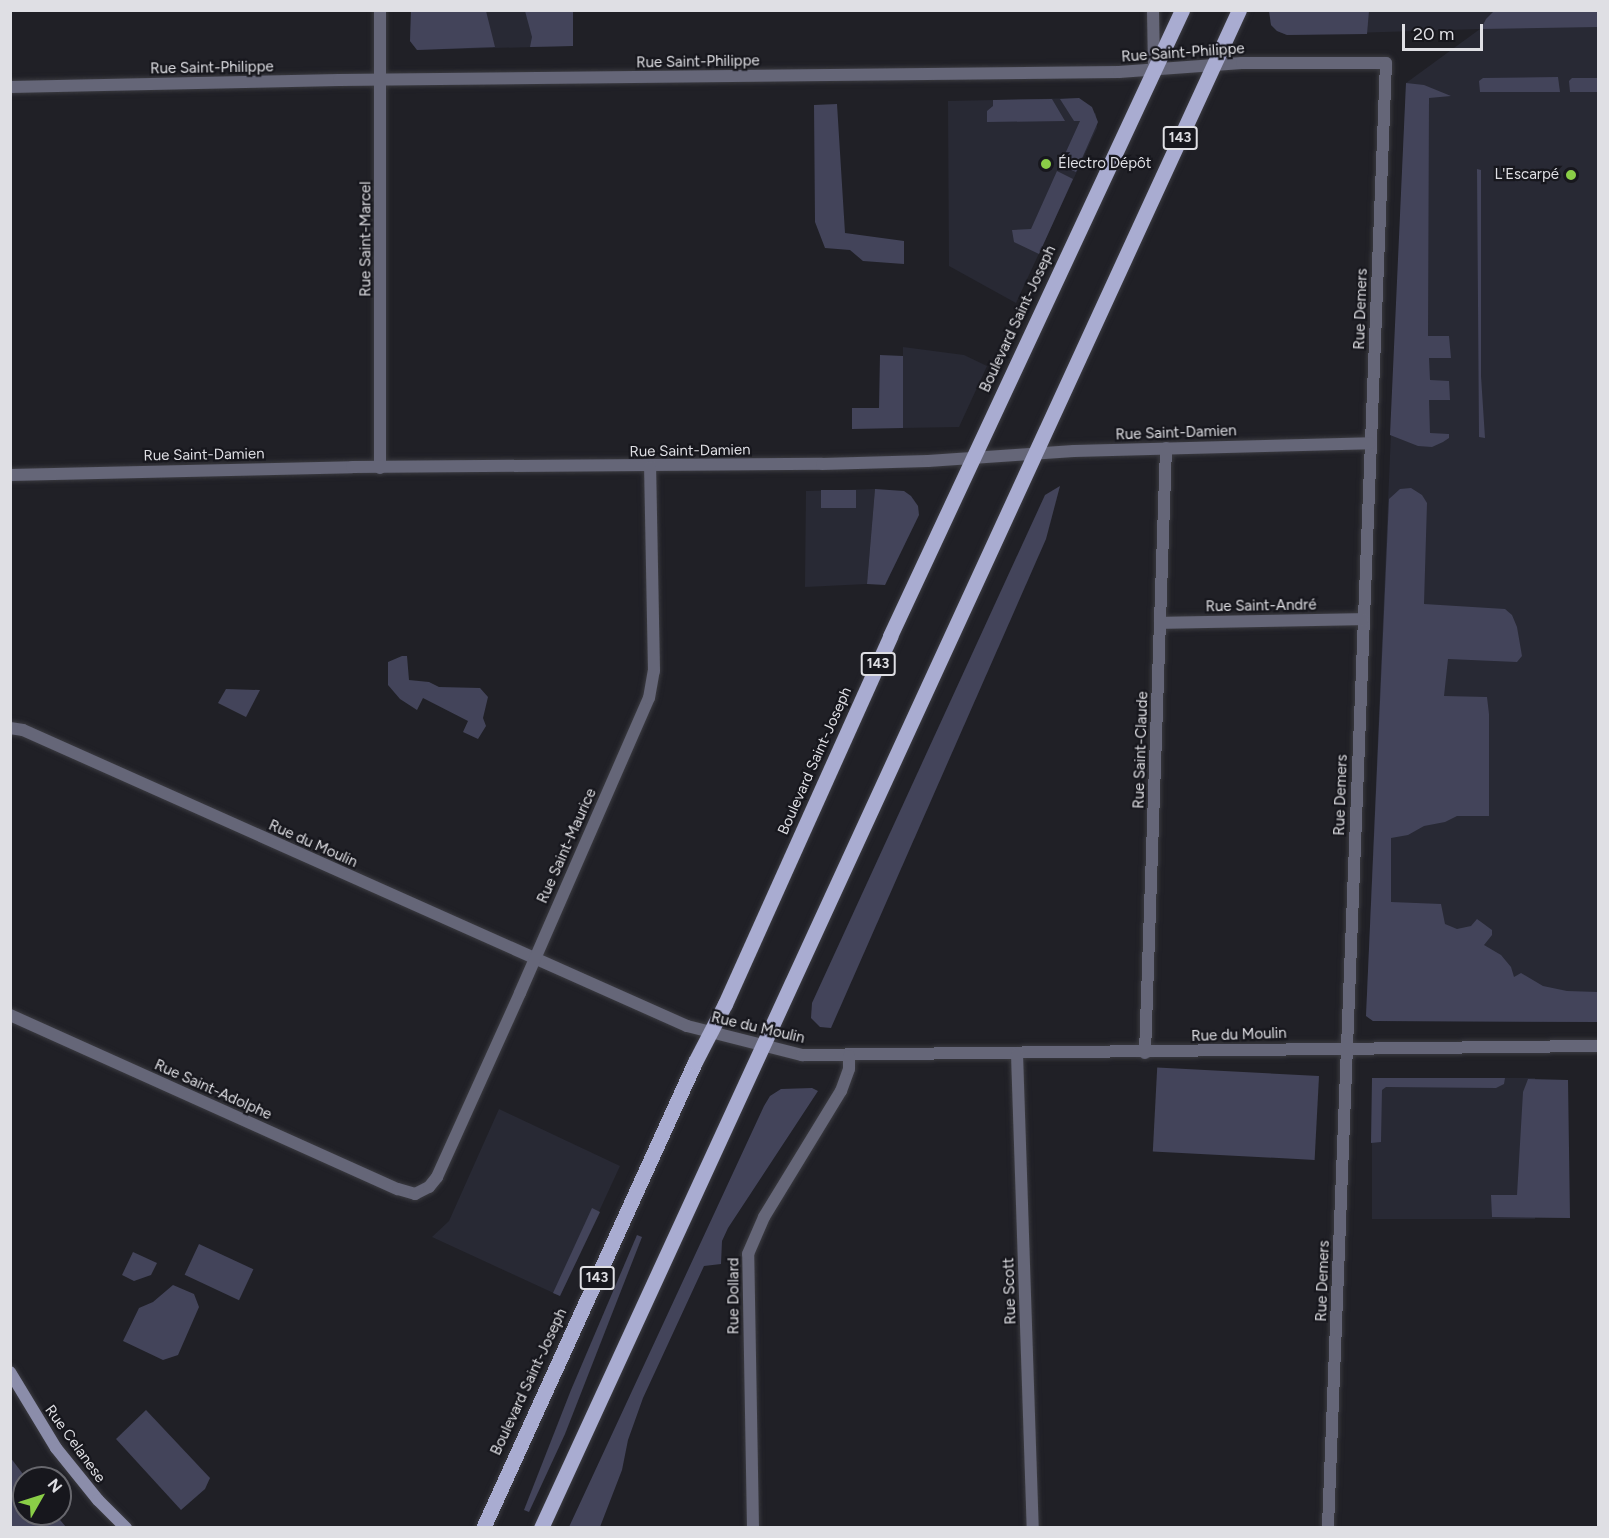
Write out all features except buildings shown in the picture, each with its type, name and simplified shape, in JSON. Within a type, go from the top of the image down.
[{"type":"main road","name":"Boulevard Saint-Joseph","points":[[483,1527],[973,459],[1182,10]]},
{"type":"main road","name":"143","points":[[541,1527],[1239,10]]},
{"type":"street","name":"Rue Saint-Marcel","points":[[380,10],[380,468]]},
{"type":"street","points":[[1153,10],[1154,70]]},
{"type":"street","name":"Rue Saint-Philippe","points":[[10,87],[1154,70],[1214,65],[1386,63]]},
{"type":"street","name":"Rue Demers","points":[[1328,1527],[1345,1047],[1386,63]]},
{"type":"street","name":"Rue Saint-Damien","points":[[10,475],[380,468],[650,467],[973,459],[1166,448],[1370,444]]},
{"type":"street","name":"Rue Saint-Claude","points":[[1145,1053],[1166,448]]},
{"type":"street","name":"Rue Saint-Maurice","points":[[399,1189],[419,1193],[435,1181],[644,713],[653,683],[650,467]]},
{"type":"street","name":"Rue Saint-André","points":[[1160,623],[1363,619]]},
{"type":"street","name":"Rue du Moulin","points":[[10,728],[23,730],[687,1026],[802,1055],[1145,1053],[1345,1047],[1599,1046]]},
{"type":"street","name":"Rue Saint-Adolphe","points":[[12,1016],[399,1189]]},
{"type":"street","name":"Rue Scott","points":[[1017,1054],[1033,1527]]},
{"type":"street","name":"Rue Dollard","points":[[753,1527],[748,1254],[764,1217],[841,1091],[849,1069],[849,1056]]},
{"type":"street","name":"Rue Celanese","points":[[10,1372],[56,1448],[98,1500],[126,1527]]},
{"type":"shaded area","points":[[1269,10],[1598,11],[1598,1022],[1373,1021],[1366,1016],[1406,83],[1480,29],[1287,35],[1277,31],[1271,25]]},
{"type":"shaded area","points":[[1495,10],[1598,11],[1598,27],[1481,29],[1486,19]]},
{"type":"shaded area","points":[[411,11],[573,11],[573,46],[417,50],[410,41]]},
{"type":"shaded area","points":[[411,11],[486,11],[495,47],[417,50],[410,41]]},
{"type":"shaded area","points":[[525,11],[573,11],[573,46],[530,47],[532,37]]},
{"type":"shaded area","points":[[1269,11],[1369,11],[1367,34],[1287,35],[1277,31],[1271,25]]},
{"type":"shaded area","points":[[1558,77],[1560,92],[1480,92],[1479,81],[1483,78]]},
{"type":"shaded area","points":[[1572,78],[1598,78],[1598,92],[1570,92],[1569,81]]},
{"type":"shaded area","points":[[1406,83],[1424,85],[1451,96],[1429,98],[1428,336],[1449,336],[1451,358],[1429,358],[1430,380],[1449,381],[1450,400],[1429,400],[1430,433],[1449,434],[1449,438],[1432,447],[1418,446],[1390,435]]},
{"type":"shaded area","points":[[1079,98],[1096,114],[1097,128],[1016,303],[949,266],[948,101]]},
{"type":"shaded area","points":[[1079,98],[1092,107],[1098,122],[1076,172],[1060,165],[1080,121],[1074,121],[1060,99]]},
{"type":"shaded area","points":[[1052,99],[1065,121],[987,122],[987,111],[993,106],[993,100]]},
{"type":"shaded area","points":[[837,104],[845,233],[904,241],[904,264],[863,261],[850,250],[825,248],[815,222],[814,105]]},
{"type":"shaded area","points":[[1477,169],[1481,170],[1481,376],[1485,438],[1479,437]]},
{"type":"shaded area","points":[[1057,171],[1073,179],[1039,254],[1014,242],[1012,230],[1031,229]]},
{"type":"shaded area","points":[[903,347],[964,355],[987,366],[959,427],[903,428]]},
{"type":"shaded area","points":[[880,355],[903,356],[903,428],[852,429],[852,408],[879,408]]},
{"type":"shaded area","points":[[1060,486],[1046,539],[831,1028],[820,1027],[811,1018],[812,1003],[1045,495]]},
{"type":"shaded area","points":[[1411,488],[1422,495],[1427,503],[1424,604],[1505,609],[1512,615],[1517,627],[1522,656],[1517,662],[1448,659],[1444,696],[1487,697],[1489,816],[1457,816],[1445,822],[1424,826],[1408,835],[1391,838],[1391,902],[1441,904],[1445,924],[1457,929],[1471,926],[1477,919],[1492,930],[1492,935],[1484,945],[1501,955],[1511,967],[1514,977],[1521,973],[1543,986],[1567,991],[1598,992],[1598,1022],[1373,1021],[1366,1016],[1389,499],[1400,489]]},
{"type":"shaded area","points":[[875,489],[867,584],[805,587],[806,491]]},
{"type":"shaded area","points":[[875,489],[904,491],[918,506],[919,515],[885,585],[867,584]]},
{"type":"shaded area","points":[[821,490],[856,490],[856,508],[821,508]]},
{"type":"shaded area","points":[[407,656],[409,680],[429,682],[439,687],[480,688],[488,697],[483,718],[486,726],[478,739],[463,732],[468,721],[423,698],[417,710],[400,699],[388,685],[388,662]]},
{"type":"shaded area","points":[[226,689],[260,690],[246,717],[218,703]]},
{"type":"shaded area","points":[[1157,1068],[1319,1076],[1315,1160],[1153,1151]]},
{"type":"shaded area","points":[[1372,1078],[1535,1078],[1535,1219],[1372,1219]]},
{"type":"shaded area","points":[[1372,1078],[1505,1078],[1504,1084],[1496,1088],[1386,1087],[1382,1090],[1381,1142],[1371,1143]]},
{"type":"shaded area","points":[[1528,1079],[1568,1080],[1570,1218],[1492,1217],[1491,1195],[1517,1195],[1523,1092]]},
{"type":"shaded area","points":[[812,1088],[818,1091],[728,1228],[722,1241],[721,1264],[704,1266],[643,1398],[628,1440],[622,1470],[600,1527],[569,1527],[764,1106],[770,1096],[781,1089]]},
{"type":"shaded area","points":[[499,1109],[620,1166],[560,1296],[432,1237],[449,1221]]},
{"type":"shaded area","points":[[592,1208],[600,1212],[560,1296],[553,1293]]},
{"type":"shaded area","points":[[637,1235],[642,1237],[565,1434],[529,1512],[524,1510],[571,1390]]},
{"type":"shaded area","points":[[199,1244],[253,1269],[239,1300],[185,1275]]},
{"type":"shaded area","points":[[133,1252],[157,1263],[151,1275],[134,1281],[122,1275]]},
{"type":"shaded area","points":[[173,1285],[194,1294],[199,1307],[178,1355],[163,1360],[123,1341],[139,1308],[153,1302]]},
{"type":"shaded area","points":[[146,1410],[210,1478],[205,1489],[181,1510],[116,1439]]},
{"type":"shaded area","points":[[10,1457],[17,1466],[12,1466],[12,1526],[66,1527],[11,1527]]},
{"type":"place","name":"Électro Dépôt","points":[[1046,164]]},
{"type":"place","name":"L'Escarpé","points":[[1571,175]]}]
